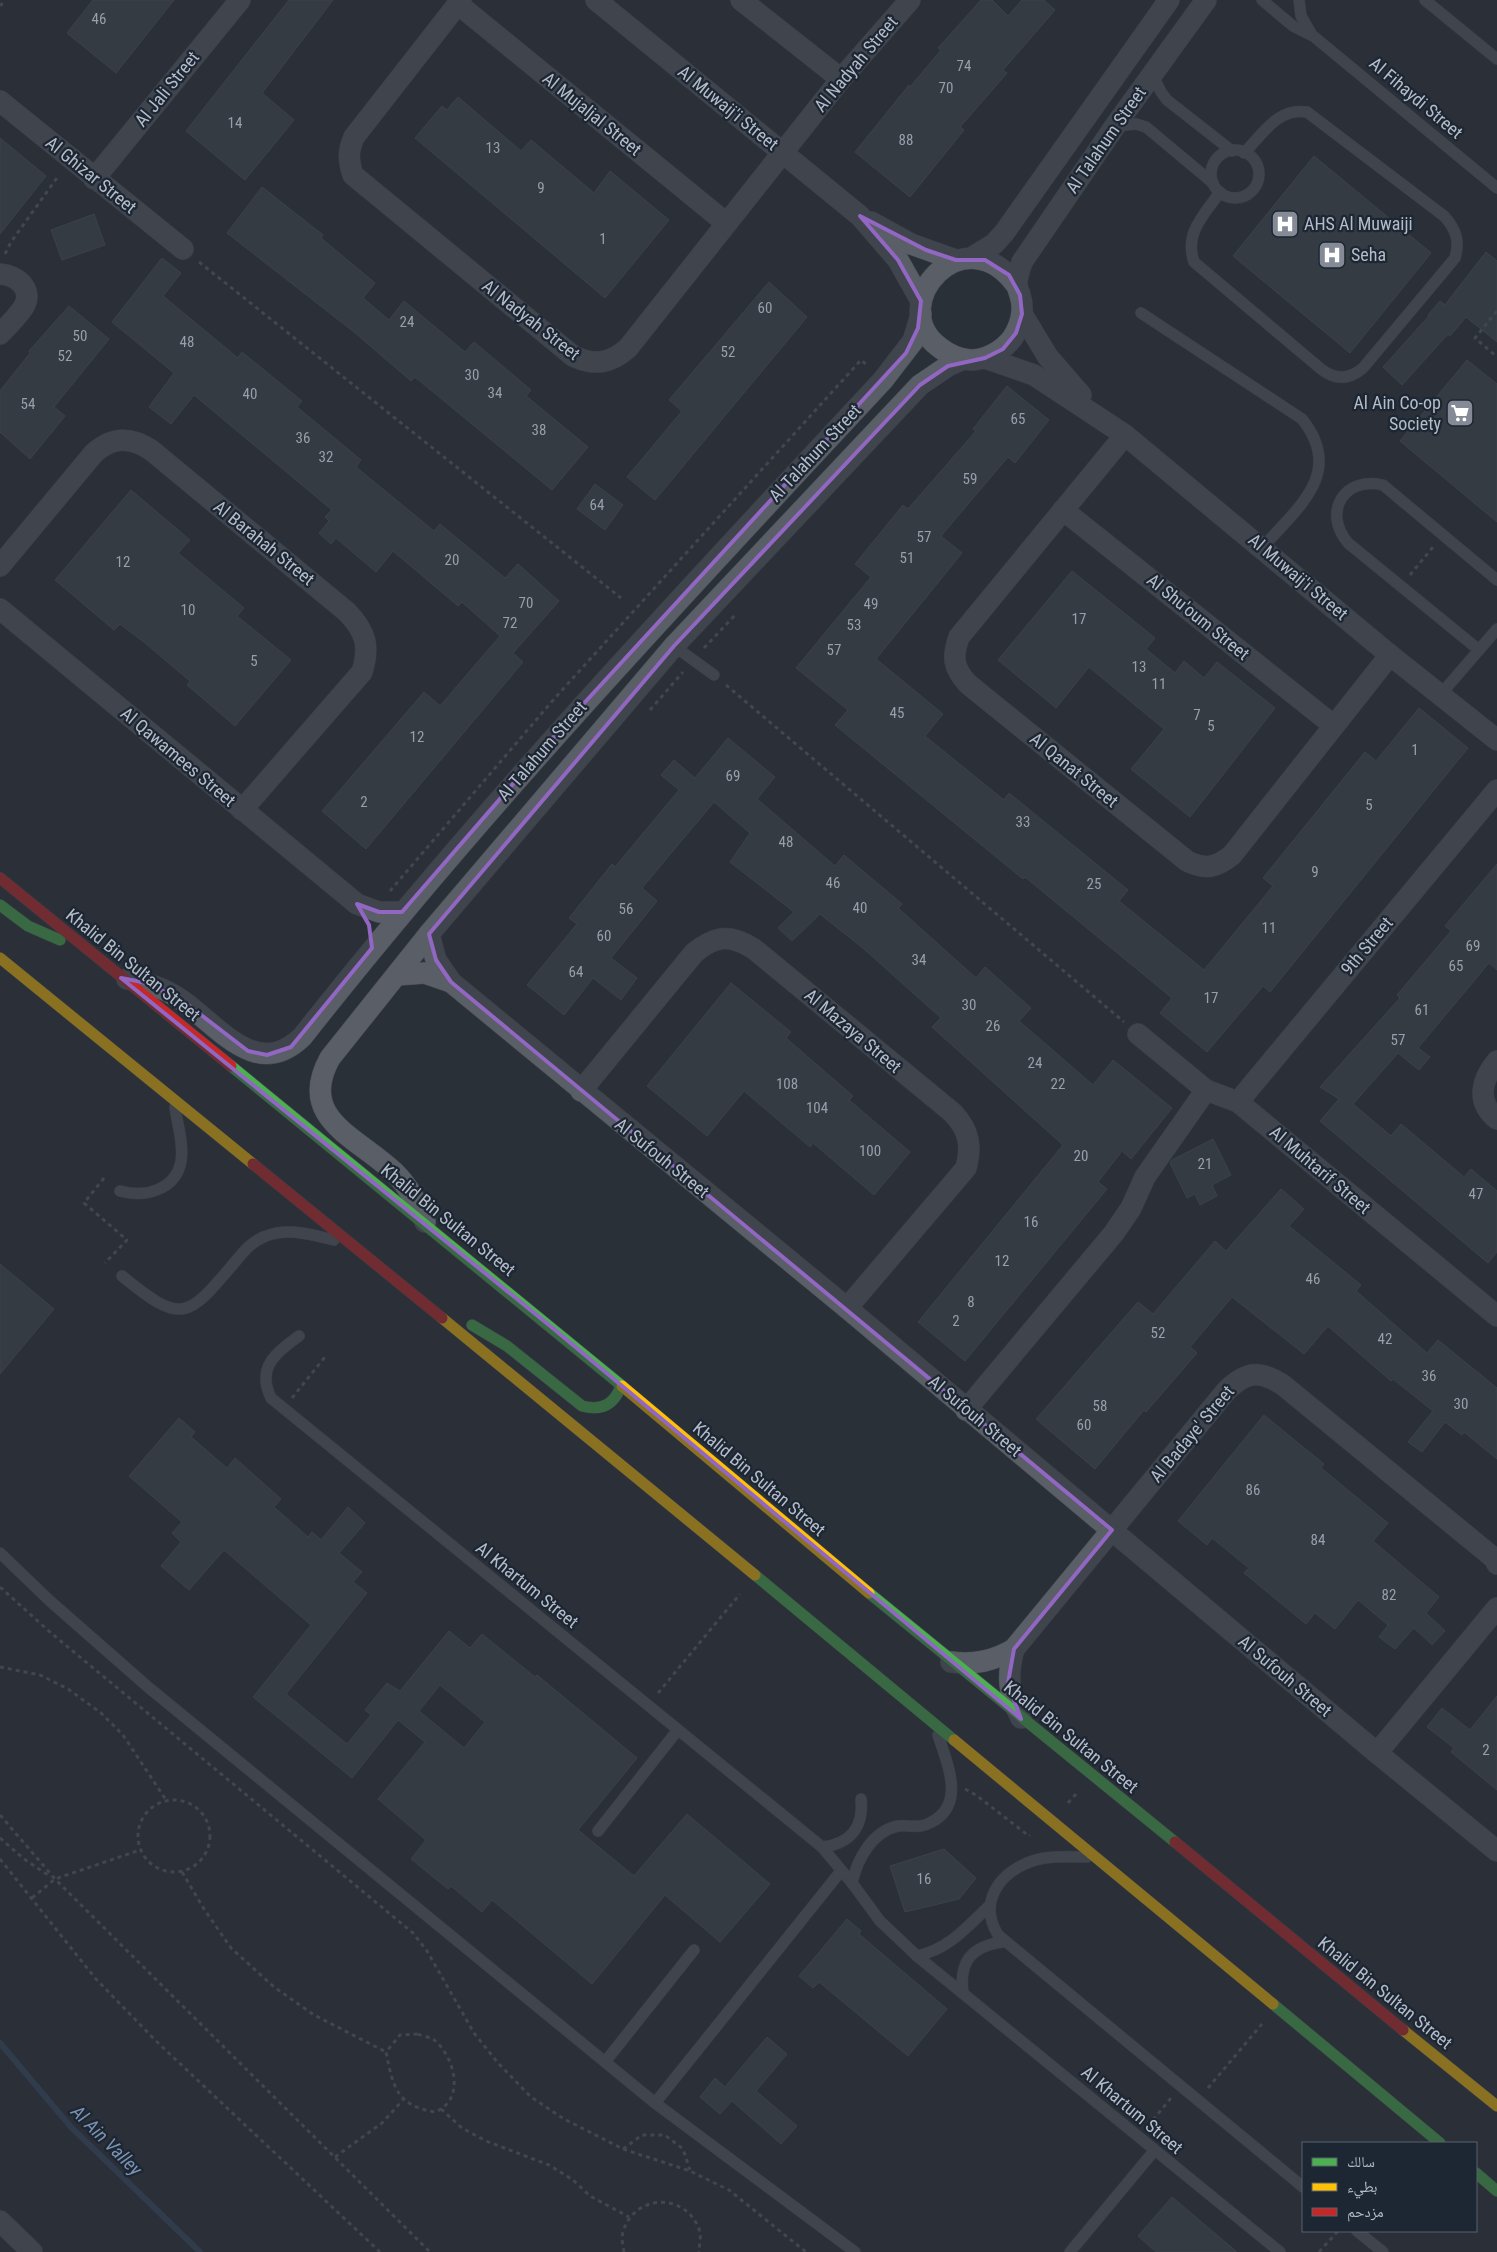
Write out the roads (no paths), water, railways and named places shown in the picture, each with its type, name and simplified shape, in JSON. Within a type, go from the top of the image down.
[{"type":"main road","name":"Khalid Bin Sultan Street","points":[[0,878],[621,1386],[950,1662],[1092,1775],[1497,2106]]},
{"type":"main road","points":[[0,905],[28,926],[45,934],[83,946]]},
{"type":"main road","points":[[0,958],[352,1243],[1044,1816],[1097,1857],[1439,2142]]},
{"type":"main road","points":[[431,1310],[471,1324],[489,1334],[582,1406],[602,1409],[612,1404],[618,1396],[621,1386]]},
{"type":"main road","points":[[1477,2174],[1497,2191]]},
{"type":"street","name":"Al Jali Street","points":[[94,179],[240,0]]},
{"type":"street","name":"Al Muwaij'i Street","points":[[596,0],[860,216],[911,244],[964,259]]},
{"type":"street","points":[[741,0],[841,80]]},
{"type":"street","name":"Al Nadyah Street","points":[[460,2],[354,137],[349,149],[349,163],[353,175],[573,356],[587,363],[602,363],[616,358],[628,348],[841,80],[910,0]]},
{"type":"street","name":"Al Talahum Street","points":[[964,259],[994,244],[1004,234],[1168,0]]},
{"type":"street","name":"Al Talahum Street","points":[[1017,286],[1022,262],[1115,126],[1206,0]]},
{"type":"street","name":"Al Mujaljal Street","points":[[460,2],[726,223]]},
{"type":"street","name":"Al Ghizar Street","points":[[0,101],[94,179],[183,249]]},
{"type":"street","name":"Al Muwaij'i Street","points":[[860,216],[898,260],[921,308]]},
{"type":"street","points":[[964,259],[985,260],[998,266],[1009,275],[1017,286],[1022,314],[1016,333],[1003,349],[985,358],[964,359],[948,354],[935,344],[925,330],[921,308],[927,283],[940,269],[964,259]]},
{"type":"street","points":[[0,334],[24,306],[27,296],[24,286],[2,266]]},
{"type":"street","name":"Al Talahum Street","points":[[121,978],[161,988],[179,998],[248,1050],[267,1055],[291,1048],[302,1037],[402,912],[564,725],[883,380],[909,347],[918,328],[921,308]]},
{"type":"street","name":"Al Muwaij'i Street","points":[[1022,314],[1048,357],[1099,416]]},
{"type":"street","name":"Al Muwaij'i Street","points":[[985,358],[1034,375],[1099,416],[1125,435],[1497,740]]},
{"type":"street","name":"Al Talahum Street","points":[[427,1226],[415,1199],[395,1173],[328,1118],[321,1104],[318,1089],[322,1073],[330,1058],[429,934],[674,646],[920,384],[948,366],[964,359]]},
{"type":"street","name":"Al Qanat Street","points":[[1125,435],[959,637],[954,651],[954,663],[959,674],[968,684],[1187,861],[1199,867],[1210,868],[1232,855],[1390,654]]},
{"type":"street","name":"Al Barahah Street","points":[[0,566],[103,445],[115,440],[128,439],[140,443],[151,450],[347,612],[359,624],[365,640],[366,656],[362,672],[242,810]]},
{"type":"street","name":"Al Shu'oum Street","points":[[1063,510],[1333,725]]},
{"type":"street","name":"Al Qawamees Street","points":[[0,609],[357,904],[379,912],[402,912]]},
{"type":"street","name":"9th Street","points":[[1238,1102],[1497,790]]},
{"type":"street","name":"Al Qawamees Street","points":[[357,904],[369,925],[372,948]]},
{"type":"street","name":"Al Sufouh Street","points":[[429,934],[436,960],[451,982],[580,1091],[847,1308],[1376,1753],[1497,1851]]},
{"type":"street","name":"Al Mazaya Street","points":[[580,1091],[694,953],[707,942],[723,938],[739,940],[754,949],[953,1113],[963,1125],[969,1138],[970,1154],[966,1168],[847,1308]]},
{"type":"street","name":"Al Sufouh Street","points":[[397,975],[425,973],[451,982]]},
{"type":"street","name":"Al Muhtarif Street","points":[[1138,1034],[1206,1090],[1238,1102],[1497,1316]]},
{"type":"street","points":[[1497,1061],[1483,1082],[1482,1095],[1486,1106],[1497,1119]]},
{"type":"street","points":[[966,1410],[1114,1233],[1131,1208],[1145,1177],[1206,1090]]},
{"type":"street","name":"Al Badaye' Street","points":[[950,1662],[967,1664],[984,1662],[1000,1657],[1014,1649],[1227,1390],[1238,1379],[1254,1374],[1269,1376],[1283,1385],[1495,1559],[1497,1564]]},
{"type":"street","points":[[1376,1753],[1497,1608]]},
{"type":"street","name":"Al Badaye' Street","points":[[1014,1649],[1009,1666],[1008,1683],[1012,1702],[1021,1719]]},
{"type":"street","points":[[0,2221],[32,2252]]},
{"type":"lane","name":"Al Fihaydi Street","points":[[1262,0],[1293,26],[1312,35],[1497,188]]},
{"type":"lane","name":"Al Fihaydi Street","points":[[1299,0],[1301,16],[1312,35]]},
{"type":"lane","points":[[1425,0],[1497,59]]},
{"type":"lane","points":[[1115,126],[1130,124],[1146,127],[1226,196],[1240,198],[1247,195],[1257,184],[1258,169],[1251,156],[1232,151],[1168,100],[1161,92],[1152,74]]},
{"type":"lane","points":[[1232,151],[1217,159],[1211,174],[1216,188],[1193,230],[1190,246],[1194,262],[1321,369],[1337,378],[1356,374],[1455,258],[1458,240],[1455,231],[1444,216],[1308,112],[1287,112],[1278,118],[1244,153]]},
{"type":"lane","points":[[1141,313],[1302,419],[1312,432],[1318,448],[1320,465],[1317,481],[1308,496],[1263,547]]},
{"type":"lane","points":[[1479,650],[1400,587],[1340,534],[1337,510],[1341,499],[1349,490],[1359,484],[1383,485],[1497,580]]},
{"type":"lane","points":[[1441,694],[1497,630]]},
{"type":"lane","points":[[674,646],[714,675]]},
{"type":"lane","points":[[120,1191],[140,1194],[159,1190],[169,1183],[177,1172],[182,1160],[174,1100]]},
{"type":"lane","points":[[122,1276],[164,1307],[185,1308],[203,1299],[247,1248],[266,1236],[290,1232],[352,1243]]},
{"type":"lane","name":"Al Khartum Street","points":[[299,1336],[277,1352],[268,1364],[266,1387],[271,1398],[822,1847],[880,1921],[917,1956],[1280,2252]]},
{"type":"lane","points":[[0,1553],[70,1619],[148,1687],[655,2103],[855,2252]]},
{"type":"lane","points":[[852,1883],[855,1869],[870,1844],[878,1836],[899,1826],[911,1828],[934,1820],[944,1812],[950,1800],[952,1788],[949,1767],[935,1724]]},
{"type":"lane","points":[[598,1830],[677,1730]]},
{"type":"lane","points":[[822,1847],[834,1846],[845,1841],[854,1833],[862,1811],[861,1799]]},
{"type":"lane","points":[[1097,1857],[1060,1856],[1028,1862],[1002,1880],[993,1891],[990,1905],[993,1927],[1003,1942],[1302,2186]]},
{"type":"lane","points":[[655,2103],[841,1871]]},
{"type":"lane","points":[[917,1956],[941,1948],[952,1941],[990,1905]]},
{"type":"lane","points":[[963,1992],[962,1978],[966,1963],[975,1951],[988,1944],[1003,1942]]},
{"type":"lane","points":[[605,2062],[694,1950]]},
{"type":"lane","points":[[1070,2252],[1154,2151]]},
{"type":"lane","points":[[1358,2232],[1383,2252]]},
{"type":"waterway","name":"Al Ain Valley","points":[[0,2043],[71,2127],[200,2252]]},
{"type":"place","name":"AHS Al Muwaiji","points":[[1285,224]]},
{"type":"place","name":"Seha","points":[[1332,255]]},
{"type":"place","name":"Al Ain Co-op Society","points":[[1460,413]]}]
